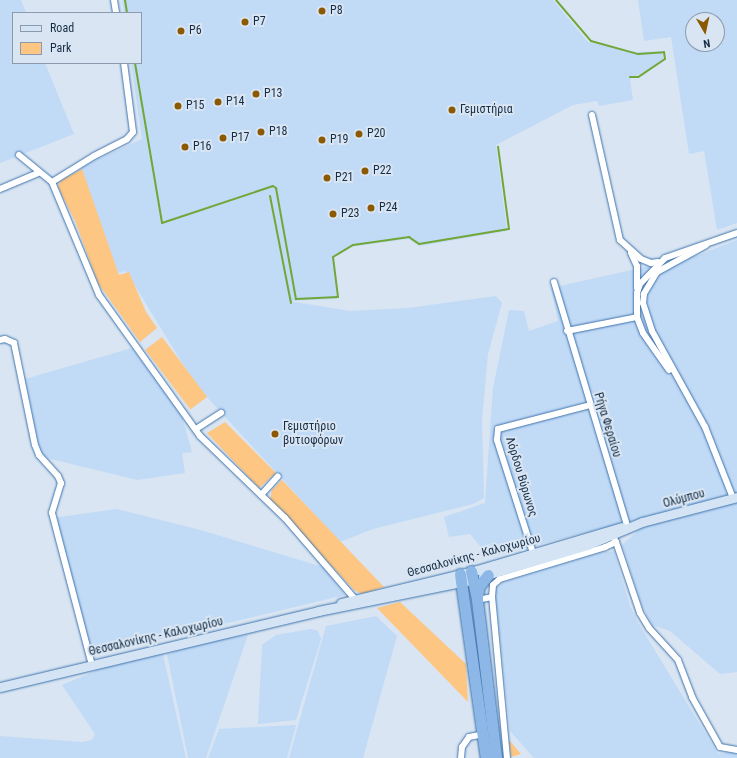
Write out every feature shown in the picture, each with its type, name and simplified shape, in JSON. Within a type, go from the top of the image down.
[{"type":"highway","points":[[488,575],[479,586],[477,600],[496,758]]},
{"type":"highway","points":[[466,577],[477,600]]},
{"type":"highway","points":[[466,577],[486,758]]},
{"type":"main road","name":"Ολύμπου","points":[[637,524],[735,498]]},
{"type":"main road","name":"Θεσσαλονίκης - Καλοχωρίου","points":[[318,611],[357,597],[384,591],[466,577],[488,575],[613,536],[627,526],[637,524]]},
{"type":"main road","points":[[613,536],[637,524]]},
{"type":"main road","name":"Θεσσαλονίκης - Καλοχωρίου","points":[[0,687],[318,611],[394,596],[466,577],[533,553],[613,536]]},
{"type":"street","points":[[114,0],[116,12]]},
{"type":"street","points":[[52,182],[94,156],[127,140],[133,132],[124,64]]},
{"type":"street","points":[[592,115],[617,231],[620,240],[631,251],[641,259],[651,264],[737,233]]},
{"type":"street","points":[[18,155],[38,173],[52,182],[99,295],[196,430],[261,495],[357,597]]},
{"type":"street","points":[[0,189],[38,173]]},
{"type":"street","points":[[649,283],[657,272],[706,245]]},
{"type":"street","points":[[631,251],[637,266],[637,317],[643,333],[682,388]]},
{"type":"street","points":[[637,293],[649,272],[665,258]]},
{"type":"street","points":[[641,259],[649,272],[649,283],[643,303],[647,319],[682,388],[705,427],[735,498]]},
{"type":"street","points":[[637,266],[649,272],[657,272]]},
{"type":"street","name":"Ρήγα Φεραίου","points":[[554,282],[567,331],[627,526]]},
{"type":"street","points":[[567,331],[637,317]]},
{"type":"street","points":[[0,340],[5,338],[14,343],[35,445],[39,454],[58,476],[61,483],[52,513],[92,665]]},
{"type":"street","name":"Λόρδου Βύρωνος","points":[[533,553],[496,440],[498,429],[590,405]]},
{"type":"street","points":[[196,430],[221,413]]},
{"type":"street","points":[[261,495],[278,476]]},
{"type":"street","points":[[507,758],[492,597],[493,585],[500,579],[613,536],[646,623],[678,660],[692,697],[720,748],[737,750]]},
{"type":"street","points":[[477,600],[492,597]]},
{"type":"street","points":[[461,758],[462,747],[469,738],[484,734]]},
{"type":"shaded area","points":[[0,0],[21,0],[26,12],[12,12],[12,64],[45,64],[74,134],[0,163]]},
{"type":"shaded area","points":[[122,0],[553,0],[588,42],[636,52],[662,51],[664,61],[630,79],[633,100],[599,106],[597,101],[573,105],[496,145],[507,231],[420,246],[408,239],[349,247],[333,258],[337,299],[289,301],[350,311],[408,308],[496,296],[502,303],[488,354],[482,420],[484,498],[473,504],[373,529],[340,542],[195,384],[126,271],[113,274],[81,167],[142,139],[131,64],[142,64],[142,12],[124,12]]},
{"type":"shaded area","points":[[638,0],[737,0],[737,223],[717,230],[704,151],[689,154],[671,37],[644,41]]},
{"type":"shaded area","points":[[737,240],[737,497],[667,512],[489,557],[470,534],[449,537],[444,517],[485,503],[493,388],[509,310],[524,311],[529,331],[558,321],[551,288],[699,255]]},
{"type":"shaded area","points":[[132,348],[181,413],[192,452],[182,453],[185,473],[137,480],[43,457],[39,449],[25,379]]},
{"type":"shaded area","points":[[737,501],[737,672],[720,674],[670,631],[652,625],[640,601],[622,545],[643,526]]},
{"type":"shaded area","points":[[117,509],[204,531],[323,567],[345,595],[93,655],[52,518]]},
{"type":"shaded area","points":[[614,551],[630,606],[640,626],[718,754],[737,751],[737,758],[534,758],[510,731],[495,590],[503,582],[600,553]]},
{"type":"shaded area","points":[[376,616],[397,636],[363,758],[289,758],[326,626]]},
{"type":"shaded area","points":[[311,629],[318,631],[321,639],[296,720],[258,724],[262,645],[276,635]]},
{"type":"shaded area","points":[[248,635],[206,758],[188,758],[167,654],[206,641]]},
{"type":"shaded area","points":[[162,650],[186,758],[0,758],[0,736],[82,742],[92,740],[95,734],[62,685],[93,672],[105,664]]},
{"type":"shaded area","points":[[296,725],[287,758],[208,758],[219,729]]},
{"type":"green space","points":[[82,169],[119,275],[129,272],[146,312],[157,328],[140,342],[98,283],[75,221],[58,187],[60,181]]},
{"type":"green space","points":[[162,337],[207,397],[190,410],[145,350]]},
{"type":"green space","points":[[225,422],[276,473],[259,488],[207,433]]},
{"type":"green space","points":[[282,480],[384,587],[362,594],[354,590],[270,500],[272,490]]},
{"type":"green space","points":[[400,602],[466,664],[468,702],[377,608]]},
{"type":"green space","points":[[509,740],[521,754],[511,757]]},
{"type":"waterway","points":[[125,0],[127,12]]},
{"type":"waterway","points":[[556,0],[591,41],[638,54],[664,52],[665,59],[638,77],[630,77]]},
{"type":"waterway","points":[[135,64],[162,223],[273,186],[276,188],[296,299],[338,297],[333,257],[353,245],[409,237],[419,244],[509,229],[498,147]]},
{"type":"waterway","points":[[270,196],[291,303]]},
{"type":"place","name":"P8","points":[[322,11]]},
{"type":"place","name":"P7","points":[[245,22]]},
{"type":"place","name":"P6","points":[[181,31]]},
{"type":"place","name":"P13","points":[[256,94]]},
{"type":"place","name":"P14","points":[[218,102]]},
{"type":"place","name":"P15","points":[[178,106]]},
{"type":"place","name":"Γεμιστήρια","points":[[452,110]]},
{"type":"place","name":"P18","points":[[261,132]]},
{"type":"place","name":"P20","points":[[359,134]]},
{"type":"place","name":"P17","points":[[223,138]]},
{"type":"place","name":"P19","points":[[322,140]]},
{"type":"place","name":"P16","points":[[185,147]]},
{"type":"place","name":"P22","points":[[365,171]]},
{"type":"place","name":"P21","points":[[327,178]]},
{"type":"place","name":"P24","points":[[371,208]]},
{"type":"place","name":"P23","points":[[333,214]]},
{"type":"place","name":"Γεμιστήριο βυτιοφόρων","points":[[275,434]]}]
